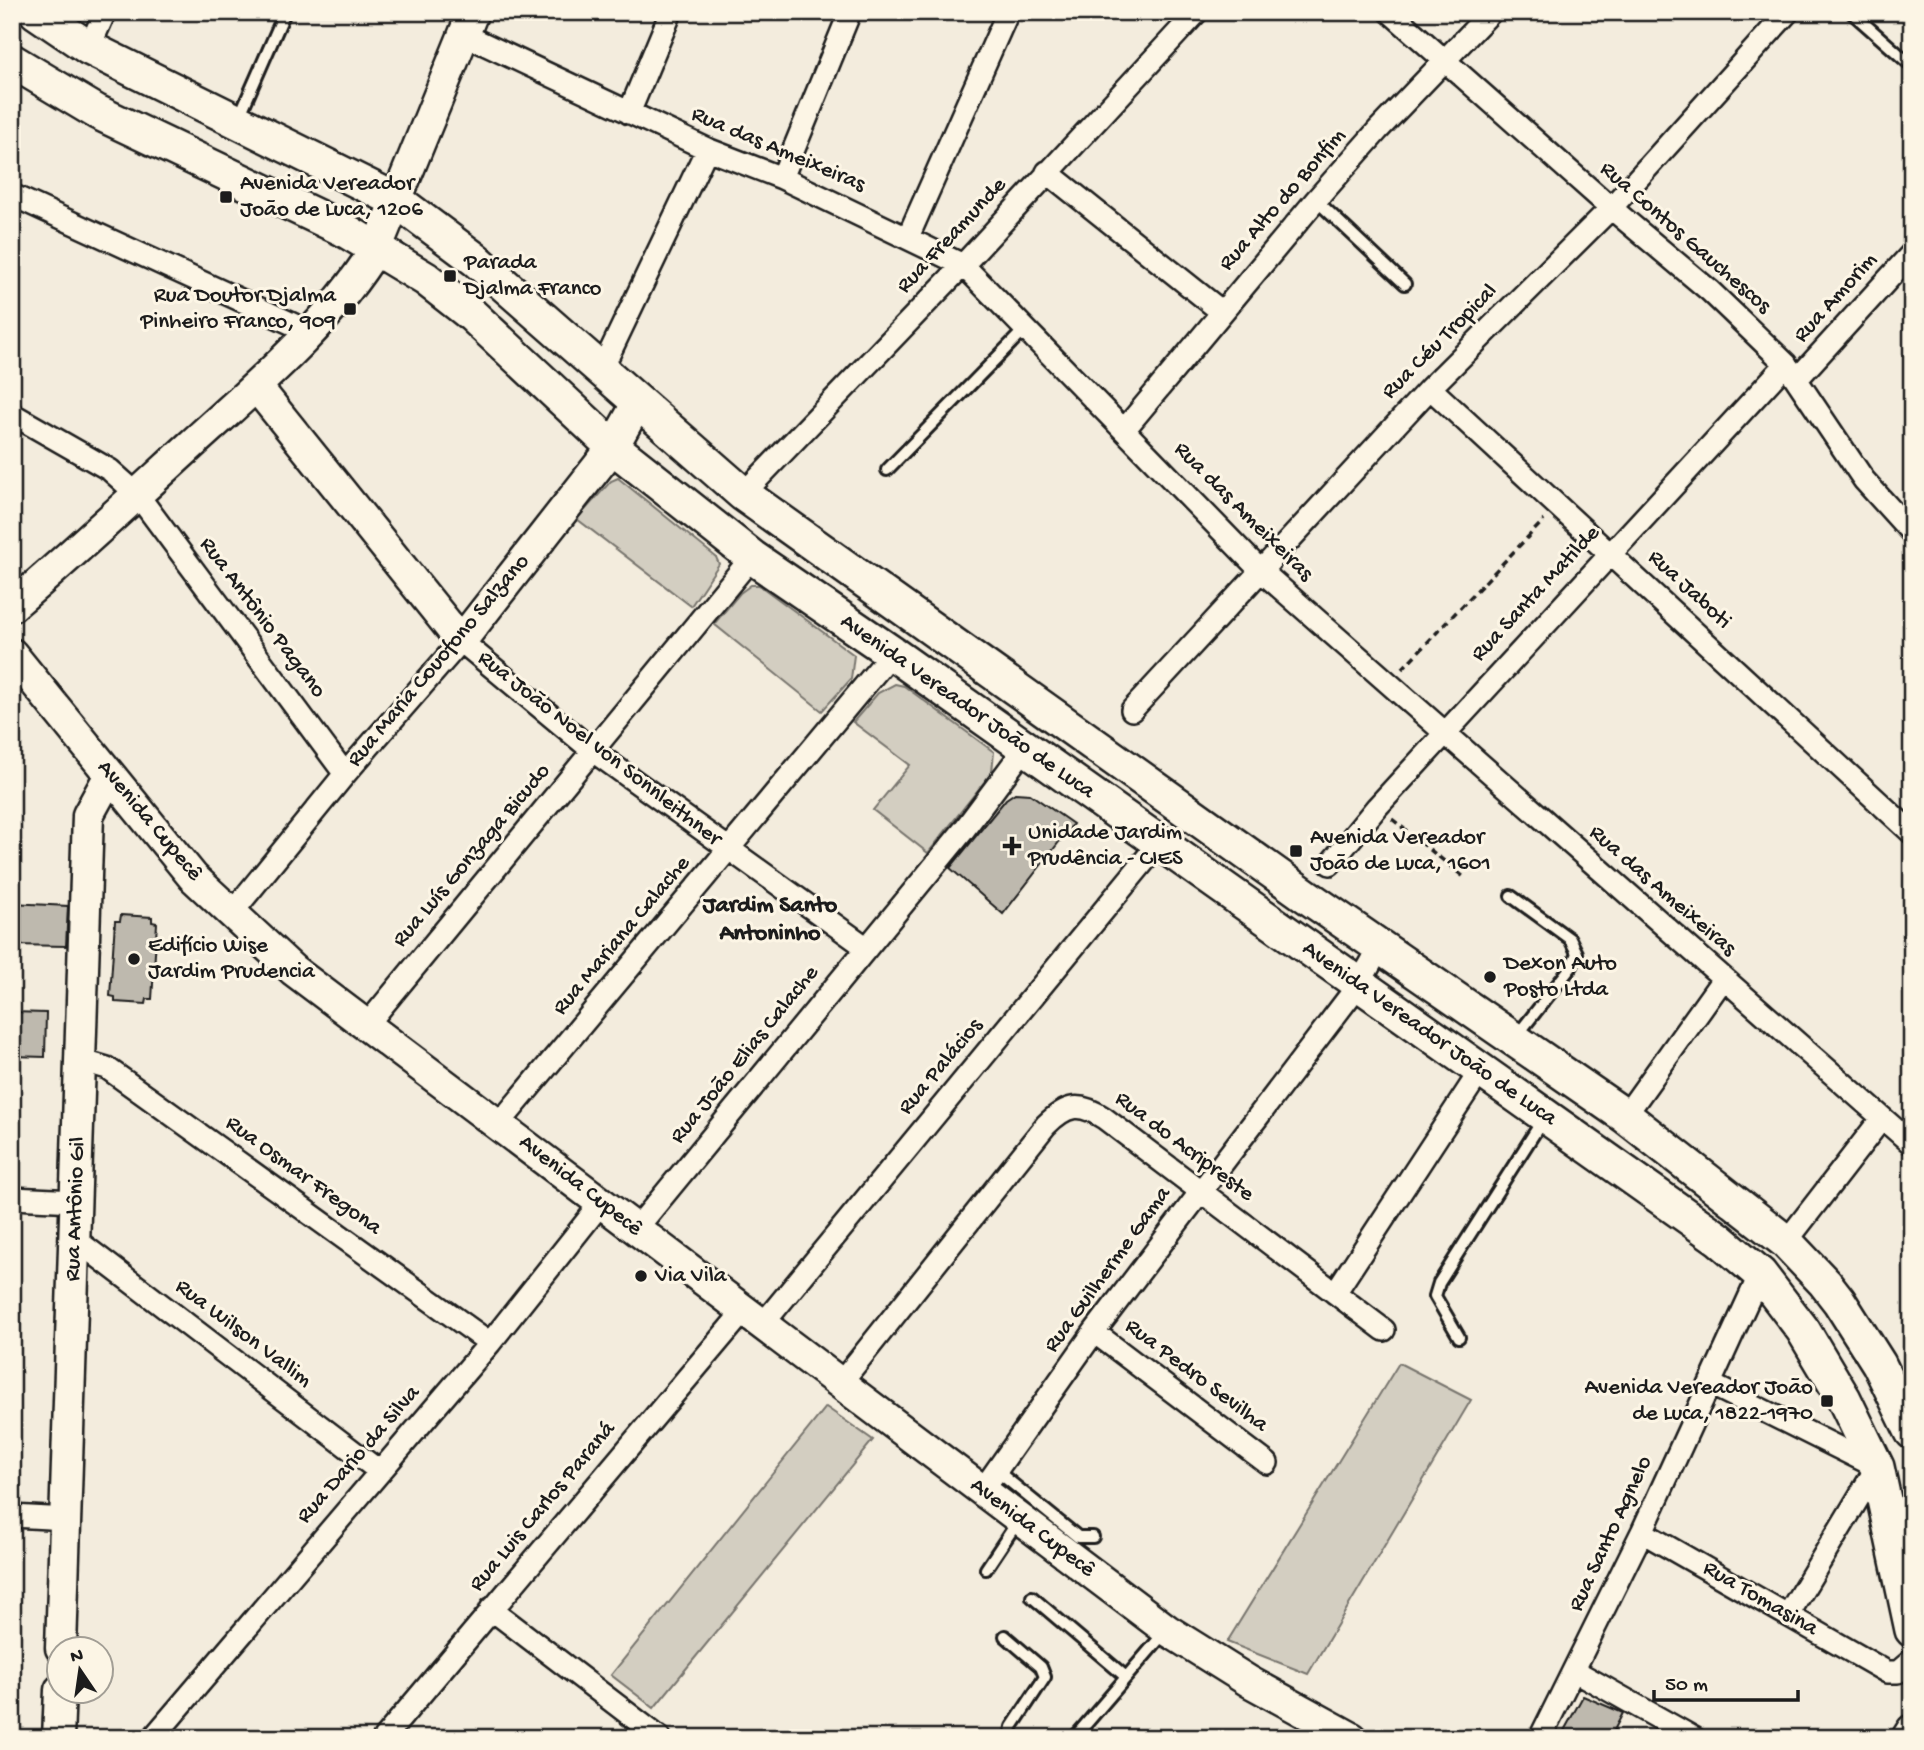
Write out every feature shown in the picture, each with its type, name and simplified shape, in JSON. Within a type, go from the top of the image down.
[{"type":"main road","name":"Avenida Vereador João de Luca","points":[[36,12],[89,48],[396,200],[476,260],[743,494],[1380,947],[1625,1116],[1786,1242],[1839,1301],[1879,1364],[1912,1432]]},
{"type":"main road","name":"Avenida Vereador João de Luca","points":[[12,61],[97,112],[377,247],[472,315],[613,447],[751,557],[1160,842],[1718,1239],[1760,1274],[1803,1329],[1844,1399],[1879,1476],[1912,1630]]},
{"type":"street","points":[[89,48],[105,12]]},
{"type":"street","points":[[629,113],[671,12]]},
{"type":"street","points":[[782,178],[850,12]]},
{"type":"street","points":[[908,237],[1008,12]]},
{"type":"street","name":"Rua Freamunde","points":[[743,494],[963,265],[1197,12]]},
{"type":"street","name":"Rua Contos Gauchescos","points":[[1390,12],[1611,208],[1710,291],[1792,371],[1824,424],[1864,480],[1912,533]]},
{"type":"street","name":"Rua Alto do Bonfim","points":[[1124,430],[1316,200],[1378,130],[1492,12]]},
{"type":"street","name":"Rua Céu Tropical","points":[[1132,710],[1430,388],[1611,208],[1788,12]]},
{"type":"street","points":[[12,606],[312,333],[357,279],[377,247],[467,20]]},
{"type":"street","name":"Rua das Ameixeiras","points":[[467,20],[629,113],[707,149],[782,178],[963,265],[1260,570],[1912,1144]]},
{"type":"street","points":[[601,371],[707,149]]},
{"type":"street","points":[[1047,172],[1222,312]]},
{"type":"street","points":[[12,195],[312,333]]},
{"type":"street","name":"Rua Amorim","points":[[1792,371],[1912,253]]},
{"type":"street","name":"Rua Santa Matilde","points":[[1330,864],[1444,732],[1611,553],[1792,371]]},
{"type":"street","name":"Rua João Noel von Sonnleithner","points":[[256,386],[461,641],[593,751],[867,948]]},
{"type":"street","name":"Rua Jaboti","points":[[1430,388],[1912,833]]},
{"type":"street","name":"Rua Maria Couofono Salzano","points":[[231,914],[345,774],[461,641],[613,447],[638,402]]},
{"type":"street","name":"Rua Antônio Pagano","points":[[12,414],[94,459],[137,494],[345,774]]},
{"type":"street","name":"Rua Luís Gonzaga Bicudo","points":[[366,1026],[751,557]]},
{"type":"street","name":"Rua Mariana Calache","points":[[499,1124],[892,653]]},
{"type":"street","name":"Avenida Cupecê","points":[[12,654],[193,877],[293,971],[602,1202],[839,1385],[990,1481],[1020,1519],[1167,1630],[1250,1682],[1352,1738]]},
{"type":"street","name":"Rua João Elias Calache","points":[[636,1229],[867,948],[1025,748]]},
{"type":"street","name":"Rua Antônio Gil","points":[[62,1634],[88,815],[110,775]]},
{"type":"street","name":"Rua Palácios","points":[[753,1319],[1160,842]]},
{"type":"street","name":"Rua Guilherme Gama","points":[[990,1481],[1094,1332],[1359,984],[1380,947]]},
{"type":"street","points":[[1625,1116],[1723,979]]},
{"type":"street","name":"Rua Osmar Fregona","points":[[80,1060],[107,1068],[490,1343]]},
{"type":"street","points":[[1335,1293],[1481,1070]]},
{"type":"street","name":"Rua do Acripreste","points":[[839,1385],[1046,1125],[1064,1110],[1089,1108],[1384,1330]]},
{"type":"street","points":[[1786,1242],[1882,1118]]},
{"type":"street","points":[[12,1198],[76,1201]]},
{"type":"street","name":"Rua Dario da Silva","points":[[153,1738],[490,1343],[602,1202]]},
{"type":"street","name":"Rua Wilson Vallim","points":[[75,1239],[379,1471]]},
{"type":"street","name":"Rua Santo Agnelo","points":[[1540,1738],[1642,1532],[1760,1274]]},
{"type":"street","name":"Rua Luis Carlos Paraná","points":[[384,1738],[491,1609],[753,1319]]},
{"type":"street","name":"Rua Pedro Sevilha","points":[[1094,1332],[1267,1463]]},
{"type":"street","points":[[1710,1384],[1879,1476],[1855,1506],[1788,1615]]},
{"type":"street","points":[[12,1516],[67,1519]]},
{"type":"street","name":"Rua Tomasina","points":[[1642,1532],[1887,1672],[1898,1672],[1912,1660]]},
{"type":"street","points":[[491,1609],[660,1738]]},
{"type":"street","points":[[1575,1671],[1694,1738]]},
{"type":"street","points":[[58,1738],[59,1704]]},
{"type":"street","points":[[1907,1738],[1912,1730]]},
{"type":"lane","points":[[236,123],[285,12]]},
{"type":"lane","points":[[1851,12],[1912,66]]},
{"type":"lane","points":[[1316,200],[1405,284]]},
{"type":"lane","points":[[887,470],[1024,330]]},
{"type":"lane","points":[[1511,896],[1570,939],[1577,953],[1572,966],[1514,1040]]},
{"type":"lane","points":[[1459,1337],[1436,1296],[1439,1283],[1545,1116]]},
{"type":"lane","points":[[990,1481],[1078,1537],[1093,1537]]},
{"type":"lane","points":[[986,1569],[1020,1519]]},
{"type":"lane","points":[[1032,1597],[1126,1677]]},
{"type":"lane","points":[[1074,1738],[1167,1630]]},
{"type":"lane","points":[[1005,1636],[1041,1667],[1045,1677],[1013,1727],[1010,1738]]},
{"type":"path","points":[[1388,683],[1558,506]]},
{"type":"path","points":[[1377,807],[1465,877]]},
{"type":"shaded area","points":[[618,478],[716,557],[719,564],[691,606],[577,519],[611,481]]},
{"type":"shaded area","points":[[751,585],[759,585],[854,655],[851,679],[822,711],[714,624],[740,593]]},
{"type":"shaded area","points":[[895,684],[904,686],[994,752],[992,772],[928,853],[873,810],[910,765],[853,722],[878,693]]},
{"type":"shaded area","points":[[1399,1363],[1471,1400],[1308,1674],[1227,1642]]},
{"type":"shaded area","points":[[826,1407],[873,1440],[654,1708],[611,1675]]},
{"type":"building","name":"Unidade Jardim Prudência - CIES","points":[[1015,793],[1030,794],[1073,824],[1003,914],[950,868],[1006,799]]},
{"type":"building","points":[[12,903],[68,906],[66,946],[12,945]]},
{"type":"building","name":"Edifício Wise Jardim Prudencia","points":[[121,915],[152,917],[152,922],[157,923],[152,999],[147,999],[146,1004],[115,1002],[115,997],[110,996],[115,921],[120,921]]},
{"type":"building","points":[[12,1012],[46,1013],[45,1057],[12,1056]]},
{"type":"building","points":[[1583,1696],[1623,1713],[1610,1738],[1560,1738]]},
{"type":"place","name":"Avenida Vereador João de Luca, 1206","points":[[226,197]]},
{"type":"place","name":"Parada Djalma Franco","points":[[450,276]]},
{"type":"place","name":"Rua Doutor Djalma Pinheiro Franco, 909","points":[[350,309]]},
{"type":"place","name":"Unidade Jardim Prudência - CIES","points":[[1012,846]]},
{"type":"place","name":"Avenida Vereador João de Luca, 1601","points":[[1296,851]]},
{"type":"place","name":"Edifício Wise Jardim Prudencia","points":[[134,959]]},
{"type":"place","name":"Dexon Auto Posto Ltda","points":[[1490,977]]},
{"type":"place","name":"Via Vila","points":[[641,1276]]},
{"type":"place","name":"Avenida Vereador João de Luca, 1822-1970","points":[[1827,1401]]},
{"type":"district","name":"Jardim Santo Antoninho","points":[[770,920]]}]
